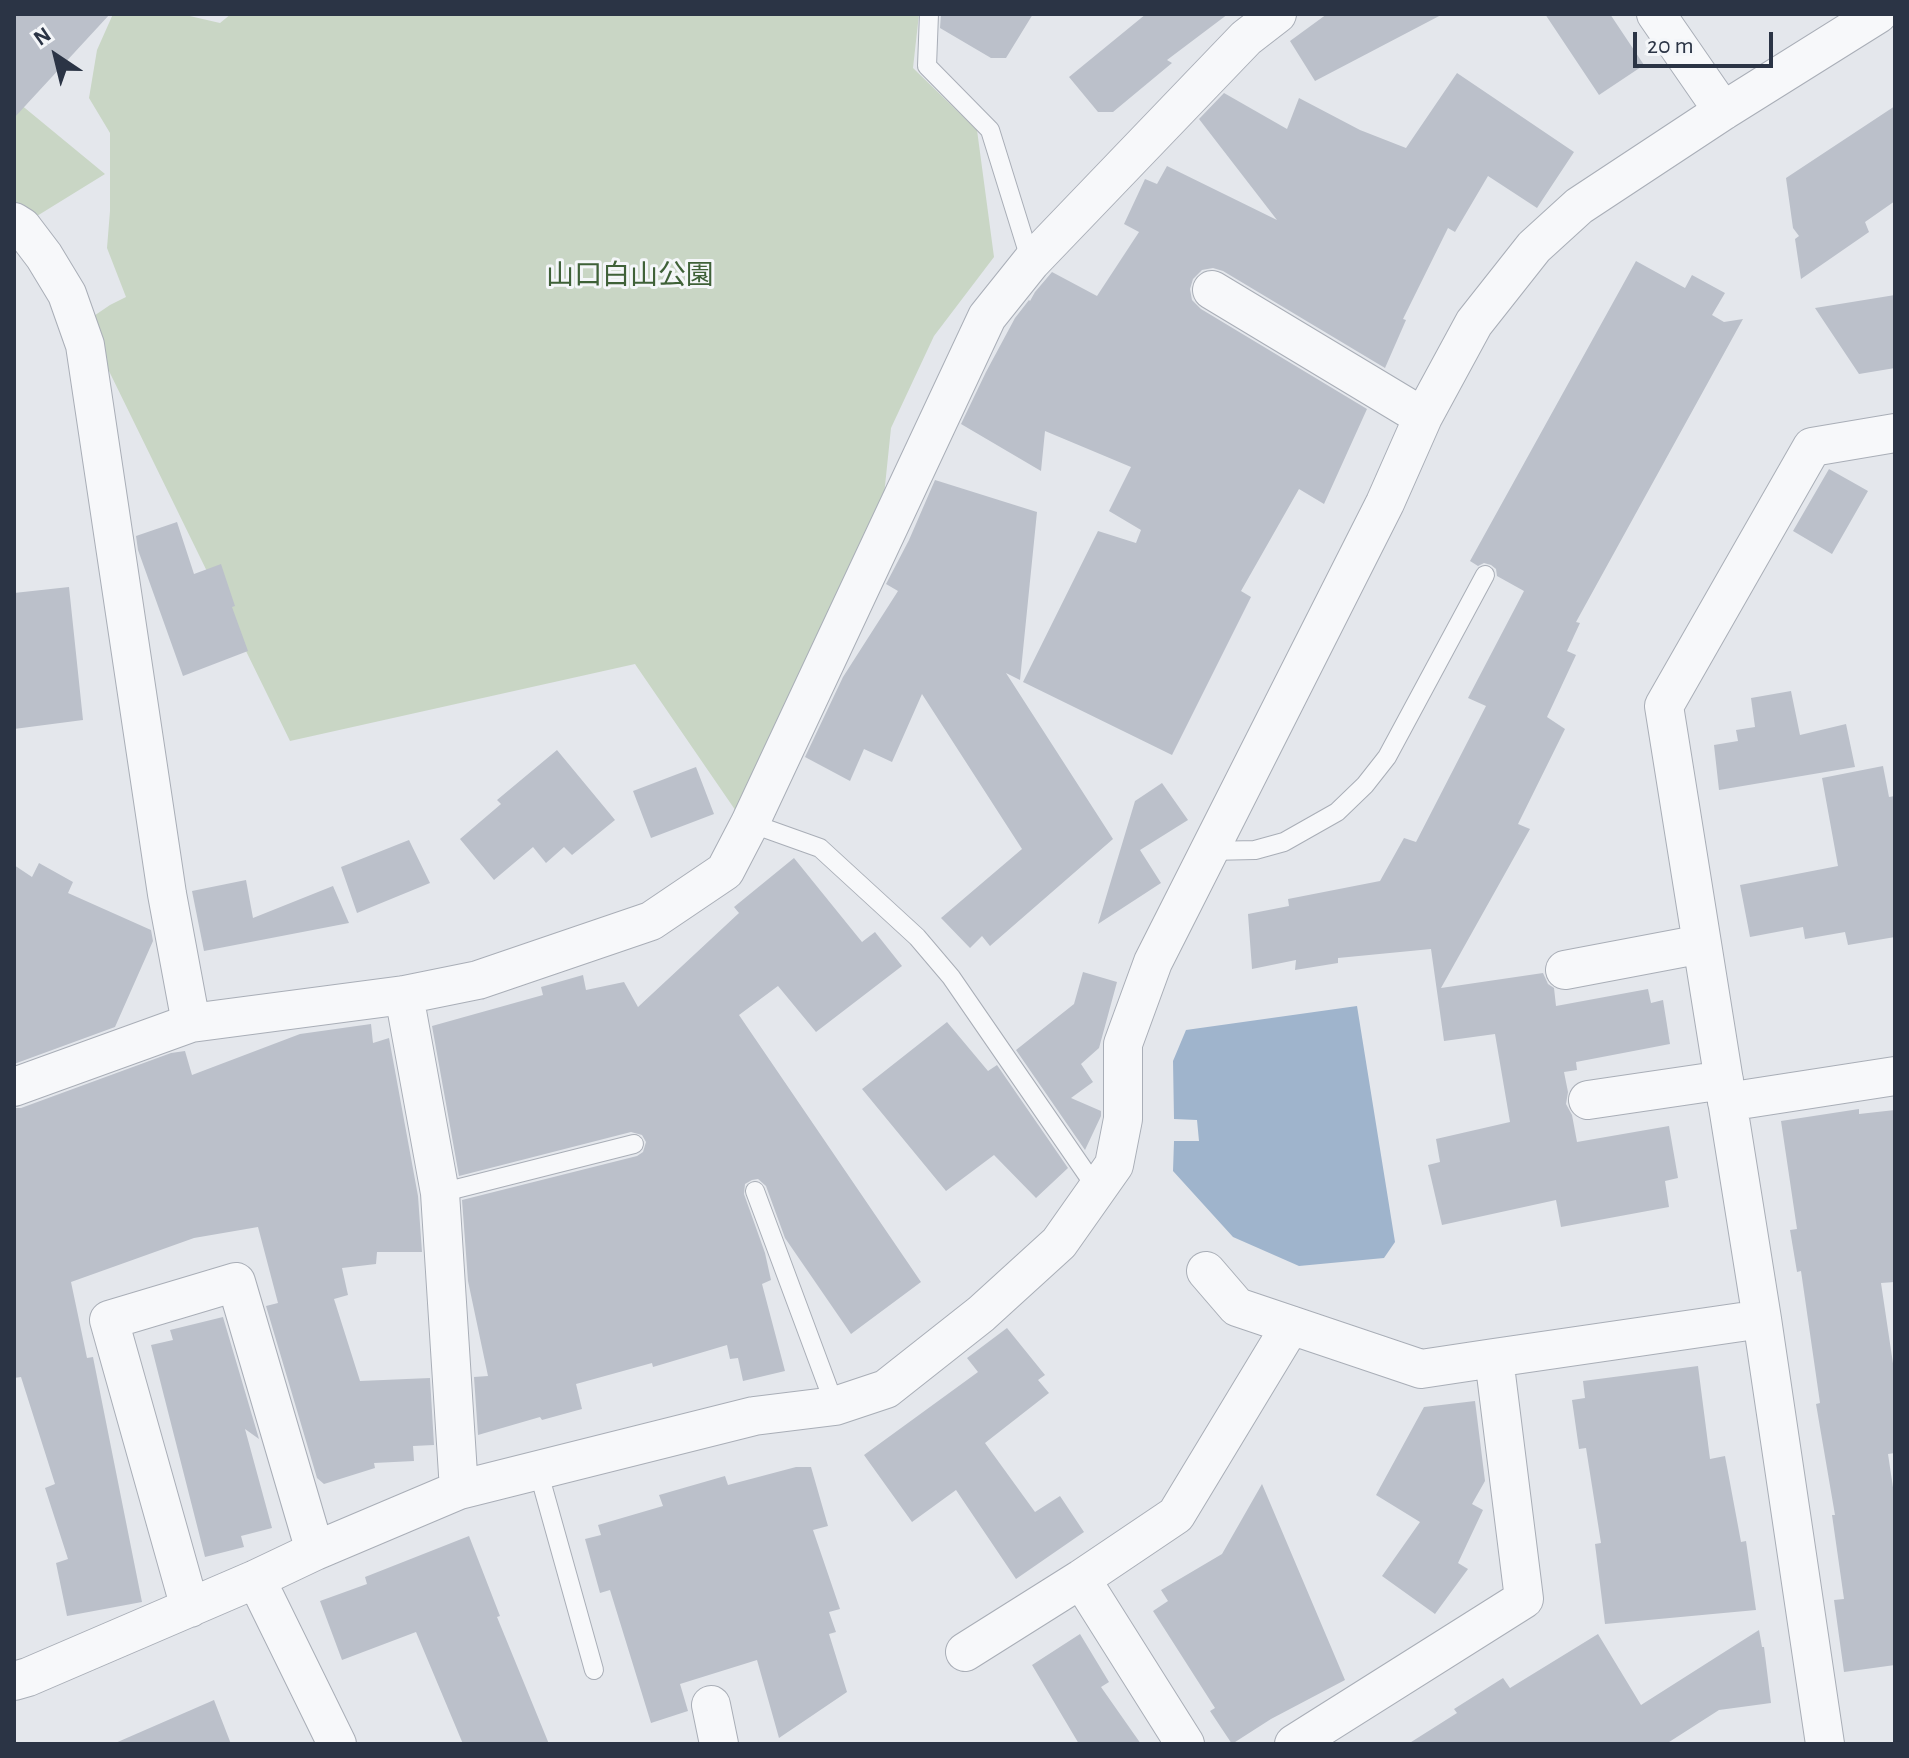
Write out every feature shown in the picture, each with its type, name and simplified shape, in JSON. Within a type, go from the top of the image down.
[{"type":"street","points":[[14,1087],[191,1023],[404,995],[478,980],[651,921],[725,871],[987,317],[1031,262],[1246,38],[1277,14]]},
{"type":"street","points":[[1656,14],[1723,111]]},
{"type":"street","points":[[14,1681],[459,1490],[754,1416],[835,1406],[886,1389],[981,1314],[1059,1243],[1114,1165],[1123,1119],[1123,1044],[1153,962],[1385,503],[1423,417],[1474,323],[1534,247],[1579,206],[1865,18]]},
{"type":"street","points":[[14,222],[22,227],[44,256],[67,294],[85,345],[167,894],[191,1023]]},
{"type":"street","points":[[1212,290],[1423,417]]},
{"type":"street","points":[[1825,1744],[1762,1319],[1664,706],[1812,447],[1895,435]]},
{"type":"street","points":[[1565,970],[1702,944]]},
{"type":"street","points":[[404,995],[440,1193],[459,1490]]},
{"type":"street","points":[[1588,1100],[1895,1076]]},
{"type":"street","points":[[1206,1271],[1237,1307],[1421,1369],[1762,1319]]},
{"type":"street","points":[[190,1608],[109,1320],[236,1282],[315,1551]]},
{"type":"street","points":[[965,1652],[1176,1515],[1291,1325]]},
{"type":"street","points":[[1294,1744],[1524,1599],[1494,1358]]},
{"type":"street","points":[[256,1579],[337,1744]]},
{"type":"street","points":[[1081,1579],[1185,1744]]},
{"type":"street","points":[[711,1705],[719,1744]]},
{"type":"lane","points":[[929,14],[927,66],[990,130],[1031,262]]},
{"type":"lane","points":[[1209,851],[1255,850],[1284,842],[1337,812],[1365,785],[1387,757],[1485,575]]},
{"type":"lane","points":[[750,823],[820,848],[917,937],[951,977],[1097,1189]]},
{"type":"lane","points":[[440,1193],[634,1144]]},
{"type":"lane","points":[[755,1191],[835,1406]]},
{"type":"lane","points":[[538,1470],[594,1670]]},
{"type":"green space","name":"山口白山公園","points":[[113,14],[181,14],[220,23],[231,14],[919,14],[913,68],[977,130],[994,257],[934,336],[891,428],[883,505],[740,817],[635,664],[290,741],[85,322],[126,297],[107,248],[110,133],[89,98],[97,50]]},
{"type":"green space","points":[[14,99],[105,174],[24,224],[14,214]]},
{"type":"water","points":[[1357,1006],[1395,1242],[1384,1258],[1299,1266],[1233,1237],[1173,1171],[1174,1141],[1199,1141],[1197,1120],[1174,1119],[1173,1061],[1186,1030]]},
{"type":"building","points":[[14,14],[110,14],[14,118]]},
{"type":"building","points":[[941,14],[1033,14],[1006,58],[991,58],[940,28]]},
{"type":"building","points":[[1146,14],[1228,14],[1167,60],[1172,63],[1113,112],[1098,112],[1069,77]]},
{"type":"building","points":[[1327,14],[1443,14],[1315,81],[1290,41]]},
{"type":"building","points":[[1545,14],[1610,14],[1644,65],[1599,95]]},
{"type":"building","points":[[1457,73],[1574,152],[1537,208],[1488,176],[1455,232],[1448,228],[1403,319],[1406,320],[1385,368],[1223,271],[1213,268],[1202,270],[1193,279],[1190,289],[1192,300],[1201,309],[1367,409],[1324,504],[1299,489],[1241,591],[1251,597],[1172,755],[1023,682],[1098,531],[1136,543],[1141,530],[1109,511],[1131,467],[1045,431],[1041,471],[961,424],[1015,318],[1052,272],[1097,296],[1139,232],[1124,224],[1145,179],[1157,184],[1167,166],[1277,220],[1199,119],[1224,93],[1287,129],[1299,98],[1360,130],[1406,148]]},
{"type":"building","points":[[1895,106],[1895,201],[1865,222],[1869,232],[1801,279],[1795,239],[1799,236],[1793,228],[1786,178]]},
{"type":"building","points":[[1636,261],[1685,288],[1692,275],[1725,293],[1712,315],[1724,322],[1743,319],[1576,622],[1580,623],[1567,651],[1576,655],[1547,717],[1565,729],[1518,824],[1530,829],[1441,988],[1543,973],[1548,984],[1554,988],[1556,1006],[1648,989],[1651,1003],[1663,1000],[1670,1044],[1576,1062],[1577,1070],[1564,1072],[1568,1092],[1566,1104],[1572,1115],[1577,1142],[1669,1126],[1678,1178],[1665,1181],[1669,1207],[1561,1227],[1556,1200],[1442,1225],[1428,1165],[1440,1162],[1436,1139],[1510,1122],[1495,1034],[1444,1041],[1431,949],[1338,958],[1338,963],[1295,970],[1296,960],[1252,969],[1248,914],[1289,906],[1288,899],[1380,881],[1404,838],[1416,842],[1486,706],[1468,698],[1524,591],[1497,576],[1496,569],[1491,565],[1484,563],[1478,566],[1470,561]]},
{"type":"building","points":[[1895,295],[1895,368],[1859,374],[1815,308]]},
{"type":"building","points":[[1829,469],[1868,491],[1832,554],[1793,531]]},
{"type":"building","points":[[935,480],[1037,512],[1020,680],[1006,673],[1113,839],[990,946],[982,936],[970,948],[941,918],[1022,849],[922,694],[892,762],[864,749],[850,781],[805,757],[843,677],[898,591],[886,584]]},
{"type":"building","points":[[177,522],[194,574],[221,564],[248,651],[183,676],[138,550],[136,536]]},
{"type":"building","points":[[69,587],[83,720],[14,729],[14,593]]},
{"type":"building","points":[[1791,691],[1800,735],[1846,724],[1855,767],[1719,790],[1714,745],[1738,741],[1736,730],[1755,727],[1751,698]]},
{"type":"building","points":[[557,750],[615,820],[572,855],[564,847],[546,863],[533,847],[494,880],[460,839],[501,804],[497,800]]},
{"type":"building","points":[[1883,766],[1889,797],[1895,796],[1895,937],[1848,945],[1845,932],[1805,939],[1803,927],[1750,937],[1740,885],[1838,866],[1822,778]]},
{"type":"building","points":[[696,767],[714,814],[651,838],[633,791]]},
{"type":"building","points":[[1162,783],[1188,820],[1140,850],[1161,883],[1098,924],[1135,801]]},
{"type":"building","points":[[409,840],[430,883],[357,913],[341,867]]},
{"type":"building","points":[[794,858],[862,942],[875,932],[902,966],[816,1032],[778,986],[739,1015],[921,1282],[851,1334],[785,1238],[766,1186],[758,1179],[752,1180],[745,1184],[744,1194],[765,1253],[771,1280],[762,1284],[785,1371],[743,1381],[738,1358],[730,1359],[727,1345],[653,1367],[652,1363],[576,1384],[582,1409],[542,1420],[540,1417],[478,1435],[474,1377],[488,1376],[468,1281],[462,1200],[637,1156],[643,1152],[646,1142],[642,1135],[631,1132],[459,1176],[432,1026],[543,995],[541,987],[583,975],[586,990],[624,982],[638,1007],[739,913],[734,907]]},
{"type":"building","points":[[39,863],[73,882],[68,893],[151,930],[153,941],[115,1027],[14,1064],[14,865],[32,877]]},
{"type":"building","points":[[246,880],[253,918],[333,886],[349,923],[204,951],[192,891]]},
{"type":"building","points":[[1083,972],[1117,982],[1099,1048],[1081,1064],[1093,1082],[1071,1098],[1101,1111],[1085,1150],[1016,1050],[1074,1004]]},
{"type":"building","points":[[947,1022],[988,1071],[997,1065],[1068,1168],[1036,1198],[994,1155],[946,1191],[862,1089]]},
{"type":"building","points":[[371,1024],[373,1043],[389,1038],[418,1196],[422,1252],[377,1252],[376,1264],[342,1268],[348,1295],[334,1299],[360,1381],[430,1378],[434,1445],[413,1446],[414,1461],[374,1463],[375,1468],[324,1484],[317,1478],[266,1306],[278,1303],[258,1227],[194,1238],[71,1282],[87,1358],[93,1357],[142,1602],[67,1616],[56,1563],[68,1559],[45,1488],[55,1484],[21,1377],[14,1378],[14,1108],[171,1053],[185,1051],[192,1075],[300,1034]]},
{"type":"building","points":[[1859,1109],[1859,1114],[1895,1110],[1895,1282],[1881,1283],[1895,1377],[1895,1453],[1888,1454],[1895,1501],[1895,1665],[1844,1672],[1834,1600],[1844,1599],[1832,1515],[1835,1515],[1816,1404],[1820,1403],[1801,1271],[1797,1272],[1790,1230],[1797,1229],[1781,1121]]},
{"type":"building","points":[[223,1317],[259,1439],[245,1429],[272,1528],[241,1536],[244,1547],[205,1557],[151,1345],[173,1340],[170,1330]]},
{"type":"building","points":[[1007,1328],[1045,1375],[1038,1380],[1049,1393],[985,1443],[1035,1512],[1060,1496],[1084,1532],[1016,1579],[956,1490],[912,1522],[864,1455],[978,1372],[967,1358]]},
{"type":"building","points":[[1698,1366],[1710,1459],[1725,1456],[1741,1542],[1746,1541],[1756,1610],[1605,1624],[1595,1544],[1601,1543],[1586,1448],[1579,1449],[1572,1400],[1585,1398],[1583,1381]]},
{"type":"building","points":[[1475,1401],[1485,1481],[1472,1504],[1483,1510],[1458,1563],[1468,1569],[1435,1614],[1382,1576],[1420,1522],[1376,1495],[1424,1407]]},
{"type":"building","points":[[796,1467],[811,1467],[828,1526],[813,1530],[840,1609],[829,1612],[836,1632],[829,1634],[847,1692],[779,1738],[757,1660],[680,1684],[688,1711],[651,1723],[610,1590],[600,1593],[585,1539],[601,1535],[598,1525],[663,1506],[659,1495],[725,1476],[728,1485]]},
{"type":"building","points":[[1262,1484],[1345,1680],[1271,1719],[1232,1744],[1210,1711],[1215,1708],[1153,1611],[1168,1601],[1161,1590],[1222,1554]]},
{"type":"building","points":[[469,1536],[500,1616],[497,1617],[549,1744],[463,1744],[416,1632],[342,1660],[320,1601],[367,1584],[365,1577]]},
{"type":"building","points":[[1759,1630],[1771,1703],[1719,1710],[1666,1744],[1408,1744],[1457,1713],[1454,1709],[1503,1678],[1510,1688],[1598,1634],[1641,1705]]},
{"type":"building","points":[[1080,1634],[1109,1682],[1101,1687],[1141,1744],[1079,1744],[1032,1665]]},
{"type":"building","points":[[214,1700],[231,1744],[113,1744]]}]
